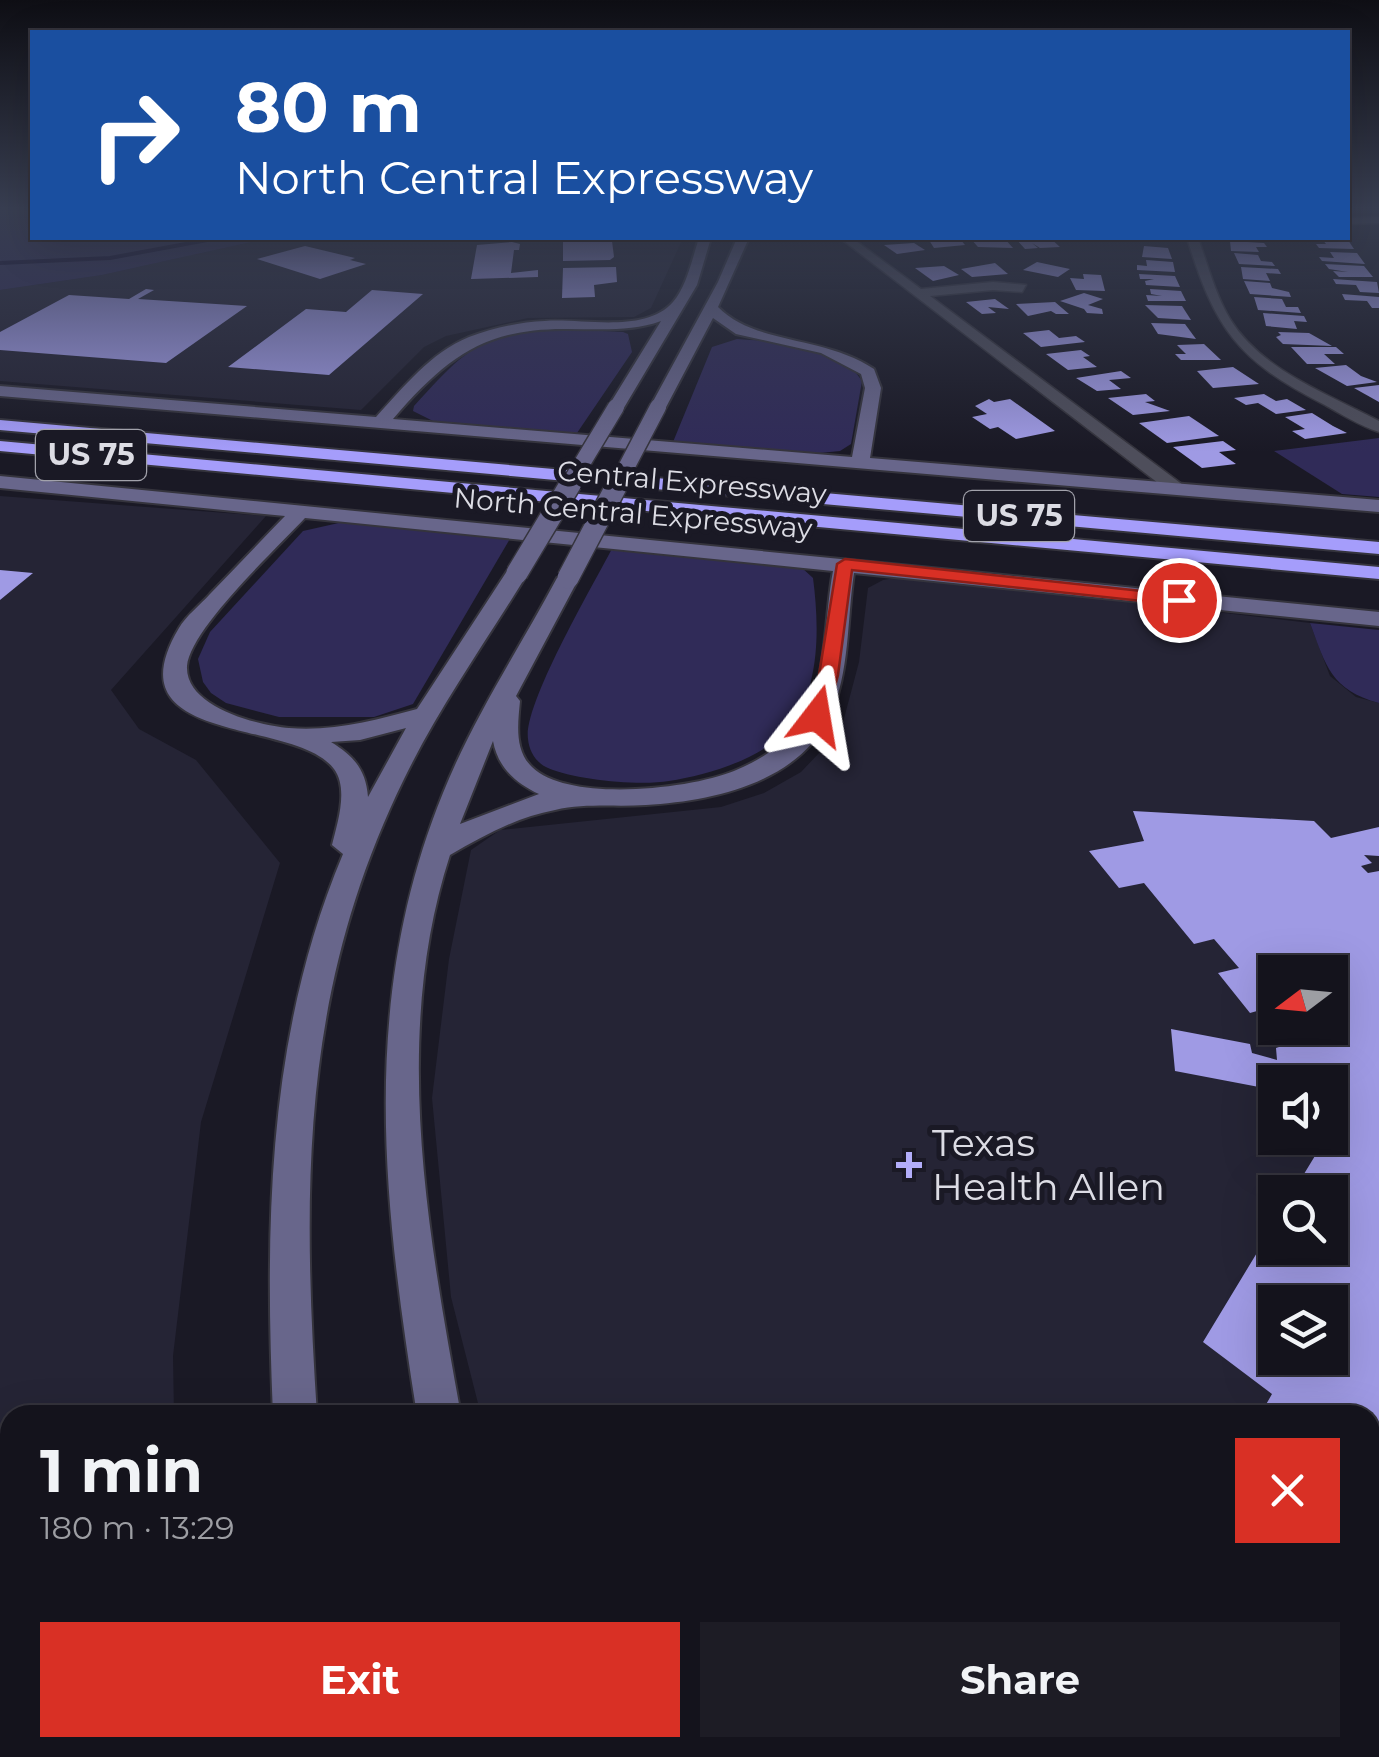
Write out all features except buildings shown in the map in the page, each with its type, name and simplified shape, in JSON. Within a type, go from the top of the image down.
[{"type":"highway","points":[[0,408],[69,416],[98,434]]},
{"type":"highway","name":"Central Expressway","points":[[0,425],[1379,548]]},
{"type":"highway","name":"Central Expressway","points":[[0,446],[1379,573]]},
{"type":"highway","points":[[0,460],[70,465],[182,463]]},
{"type":"main road","points":[[330,926],[378,804],[687,288]]},
{"type":"main road","points":[[437,1405],[402,1172],[402,1030],[419,910],[456,792],[719,288]]},
{"type":"main road","points":[[380,423],[444,356],[466,344],[522,328],[646,323],[666,316],[679,304]]},
{"type":"main road","points":[[710,307],[727,327],[826,348],[868,372],[873,388],[860,463]]},
{"type":"main road","points":[[586,324],[640,336],[645,341],[644,358]]},
{"type":"main road","points":[[689,352],[718,340],[772,338]]},
{"type":"main road","points":[[0,391],[1379,506]]},
{"type":"main road","name":"North Central Expressway","points":[[0,482],[1379,619]]},
{"type":"main road","points":[[294,1405],[288,1280],[296,1102],[314,982],[354,809],[353,779],[344,762],[331,751],[284,734],[215,719],[195,706],[182,690],[177,660],[178,649],[190,629],[300,512]]},
{"type":"main road","points":[[437,850],[485,823],[525,807],[590,796],[664,796],[702,790],[739,780],[770,764],[817,716],[828,675],[845,564]]},
{"type":"main road","points":[[508,694],[509,757],[524,775],[552,788],[590,796]]},
{"type":"main road","points":[[284,734],[360,732],[430,714]]},
{"type":"street","points":[[912,288],[1177,489]]},
{"type":"street","points":[[919,293],[972,288]]},
{"type":"street","points":[[1212,288],[1228,328],[1242,342],[1274,368],[1378,425]]},
{"type":"shaded area","points":[[660,288],[651,308],[634,317],[528,318],[446,336],[424,347],[361,410],[0,381],[0,290]]},
{"type":"shaded area","points":[[543,328],[628,334],[632,352],[577,433],[433,421],[413,411],[443,374],[469,352],[500,337]]},
{"type":"shaded area","points":[[737,339],[806,347],[851,368],[862,381],[851,444],[840,451],[820,453],[673,442],[712,347]]},
{"type":"shaded area","points":[[1379,438],[1379,497],[1342,494],[1274,451]]},
{"type":"shaded area","points":[[0,496],[266,516],[111,690],[139,729],[196,760],[280,863],[201,1122],[173,1356],[174,1405],[0,1405]]},
{"type":"shaded area","points":[[352,520],[511,537],[413,704],[374,717],[279,717],[226,703],[211,693],[203,682],[198,659],[210,632],[303,531]]},
{"type":"shaded area","points":[[614,545],[801,567],[813,578],[817,634],[813,673],[801,709],[780,737],[735,763],[669,781],[641,783],[574,776],[537,760],[528,739],[537,699]]},
{"type":"shaded area","name":"Texas Health Allen","points":[[907,576],[1310,623],[1330,676],[1356,697],[1379,703],[1379,1405],[478,1405],[451,1297],[432,1098],[449,959],[471,850],[500,830],[721,807],[764,793],[801,772],[841,730],[859,662],[868,588],[883,580]]},
{"type":"shaded area","points":[[1310,623],[1379,630],[1379,703],[1350,691],[1332,674]]},
{"type":"place","name":"Texas Health Allen","points":[[909,1165]]},
{"type":"route","points":[[817,716],[828,675],[845,564],[1179,600]]}]
